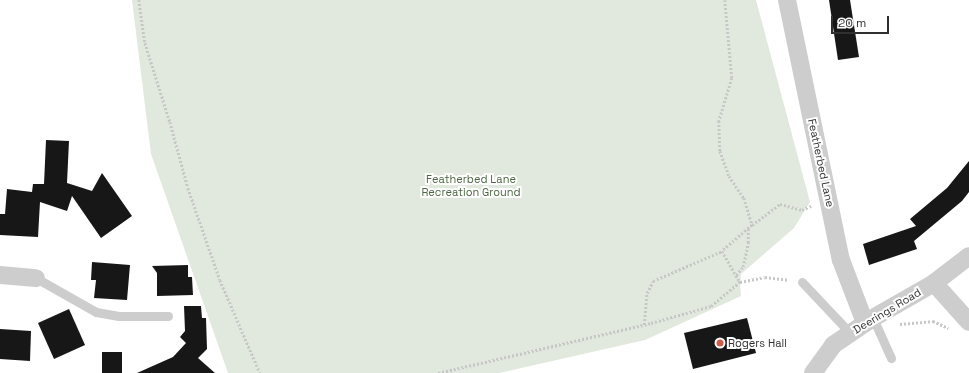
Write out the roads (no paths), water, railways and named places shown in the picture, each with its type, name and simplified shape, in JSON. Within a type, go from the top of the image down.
[{"type":"street","name":"Featherbed Lane","points":[[787,0],[841,260],[869,320]]},
{"type":"street","name":"Deerings Road","points":[[812,373],[833,345],[869,320],[934,283],[969,256]]},
{"type":"street","points":[[0,275],[36,278]]},
{"type":"street","points":[[934,283],[969,322]]},
{"type":"lane","points":[[36,278],[96,312],[119,316],[168,316]]},
{"type":"lane","points":[[802,282],[850,333]]},
{"type":"lane","points":[[869,320],[891,358]]},
{"type":"place","name":"Rogers Hall","points":[[720,343]]},
{"type":"park label","name":"Featherbed Lane Recreation Ground","points":[[471,186]]}]
